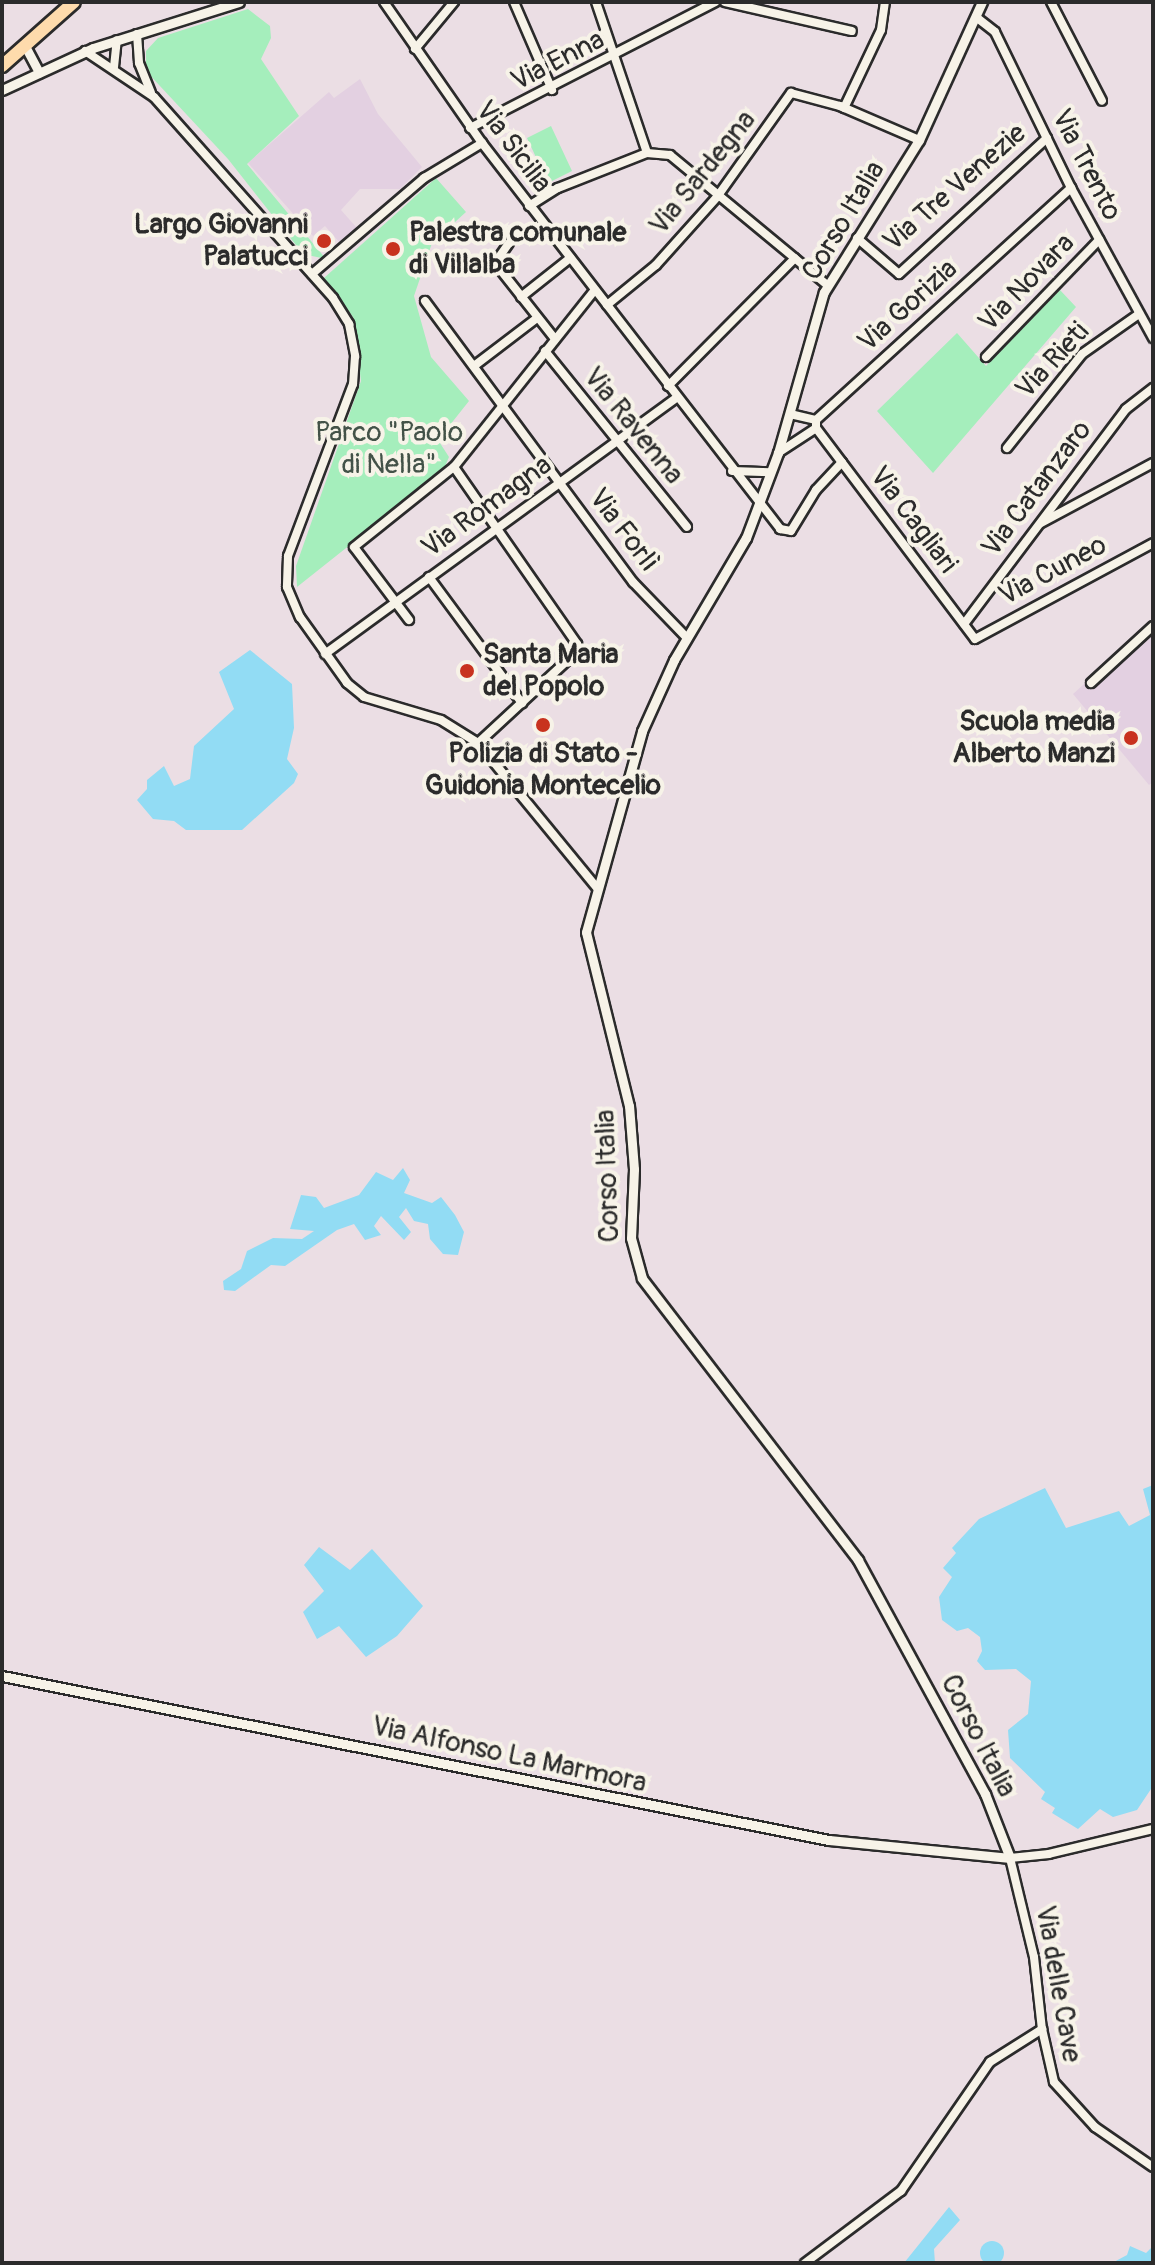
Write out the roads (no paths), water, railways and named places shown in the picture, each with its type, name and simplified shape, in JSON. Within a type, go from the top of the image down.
[{"type":"main road","points":[[2,66],[74,2]]},
{"type":"street","points":[[2,90],[85,51],[239,2]]},
{"type":"street","name":"Via Sicilia","points":[[384,2],[470,128],[757,506],[782,531],[790,532],[816,490],[842,462]]},
{"type":"street","points":[[415,49],[454,2]]},
{"type":"street","points":[[514,2],[552,90]]},
{"type":"street","points":[[596,2],[617,56],[647,153]]},
{"type":"street","name":"Via Enna","points":[[470,128],[552,90],[704,5],[715,2]]},
{"type":"street","points":[[725,2],[852,31]]},
{"type":"street","points":[[885,2],[881,30],[844,108],[919,140]]},
{"type":"street","name":"Corso Italia","points":[[982,2],[919,140],[827,285],[778,453],[741,548],[687,638],[638,743],[586,936],[629,1106],[634,1169],[631,1238],[639,1272],[664,1313],[812,1494],[858,1560],[985,1794],[1010,1858]]},
{"type":"street","points":[[1051,2],[1102,101]]},
{"type":"street","name":"Via Trento","points":[[976,17],[995,32],[1071,188],[1153,338]]},
{"type":"street","points":[[137,34],[139,63],[154,97]]},
{"type":"street","points":[[114,67],[117,40]]},
{"type":"street","points":[[25,46],[39,72]]},
{"type":"street","points":[[85,51],[114,67],[154,97],[312,274],[347,320],[355,356],[351,391],[286,570],[290,597],[325,654],[364,697],[441,720],[478,743],[597,888]]},
{"type":"street","name":"Via Sardegna","points":[[607,305],[656,265],[717,197],[791,93],[844,108]]},
{"type":"street","name":"Via Tre Venezie","points":[[857,238],[899,274],[1047,138]]},
{"type":"street","points":[[312,274],[424,178],[482,143]]},
{"type":"street","points":[[529,206],[558,188],[647,153],[667,153],[827,285]]},
{"type":"street","name":"Via Gorizia","points":[[778,453],[816,424],[1071,188]]},
{"type":"street","name":"Via Novara","points":[[986,357],[1099,240]]},
{"type":"street","points":[[509,243],[495,263],[555,339]]},
{"type":"street","points":[[521,297],[570,258]]},
{"type":"street","points":[[668,386],[795,258]]},
{"type":"street","points":[[409,620],[354,547],[454,467],[595,290]]},
{"type":"street","name":"Via Forlì","points":[[425,301],[633,582],[687,638]]},
{"type":"street","name":"Via Rieti","points":[[1007,448],[1082,354],[1139,314]]},
{"type":"street","points":[[474,366],[537,318]]},
{"type":"street","name":"Via Ravenna","points":[[545,351],[687,527]]},
{"type":"street","name":"Via Catanzaro","points":[[964,624],[1126,409],[1153,388]]},
{"type":"street","name":"Via Romagna","points":[[325,654],[676,398]]},
{"type":"street","points":[[790,414],[816,424]]},
{"type":"street","name":"Via Cagliari","points":[[816,424],[975,639]]},
{"type":"street","points":[[1036,525],[1153,463]]},
{"type":"street","points":[[454,467],[573,634],[574,653],[478,743]]},
{"type":"street","points":[[731,471],[770,472]]},
{"type":"street","name":"Via Cuneo","points":[[975,639],[1153,543]]},
{"type":"street","points":[[429,577],[522,703]]},
{"type":"street","points":[[1091,683],[1153,626]]},
{"type":"street","name":"Via Alfonso La Marmora","points":[[2,1676],[829,1840],[1010,1858]]},
{"type":"street","points":[[1010,1858],[1153,1829]]},
{"type":"street","name":"Via delle Cave","points":[[1010,1858],[1034,1957],[1042,2029],[1062,2096],[1123,2150],[1153,2167]]},
{"type":"street","points":[[805,2263],[901,2191],[982,2071],[1007,2047],[1042,2029]]},
{"type":"water","points":[[250,650],[292,684],[294,728],[287,759],[298,774],[294,783],[242,830],[186,830],[174,821],[153,819],[137,800],[147,789],[147,780],[164,766],[174,786],[190,779],[194,746],[234,709],[219,672]]},
{"type":"water","points":[[403,1168],[410,1180],[404,1193],[432,1203],[441,1197],[455,1215],[464,1232],[458,1255],[443,1254],[430,1239],[428,1224],[414,1221],[406,1208],[399,1217],[411,1232],[404,1240],[381,1216],[374,1226],[381,1235],[365,1240],[354,1224],[337,1230],[285,1266],[271,1265],[235,1291],[224,1290],[223,1281],[241,1269],[247,1251],[273,1238],[302,1239],[314,1231],[290,1229],[301,1195],[316,1197],[324,1208],[359,1195],[376,1172],[393,1180]]},
{"type":"water","points":[[1153,1485],[1153,1786],[1137,1810],[1113,1817],[1100,1809],[1078,1829],[1052,1813],[1055,1808],[1041,1799],[1045,1792],[1010,1758],[1008,1730],[1028,1714],[1031,1681],[1016,1669],[985,1670],[977,1661],[982,1651],[980,1637],[968,1628],[957,1631],[942,1620],[939,1597],[952,1577],[943,1568],[956,1553],[952,1548],[979,1519],[1045,1488],[1066,1528],[1119,1511],[1129,1526],[1150,1515],[1143,1489]]},
{"type":"water","points":[[319,1547],[350,1570],[372,1549],[423,1606],[397,1636],[366,1657],[339,1626],[317,1639],[303,1612],[324,1591],[304,1565]]},
{"type":"water","points":[[949,2207],[960,2220],[934,2249],[935,2263],[904,2263]]},
{"type":"water","points":[[992,2241],[1003,2248],[1004,2253],[997,2264],[992,2265],[981,2258],[980,2253],[987,2242]]},
{"type":"water","points":[[1130,2246],[1146,2253],[1152,2247],[1153,2263],[1112,2263],[1127,2255]]},
{"type":"place","name":"Largo Giovanni Palatucci","points":[[324,241]]},
{"type":"place","name":"Palestra comunale di Villalba","points":[[393,249]]},
{"type":"place","name":"Santa Maria del Popolo","points":[[467,671]]},
{"type":"place","name":"Polizia di Stato - Guidonia Montecelio","points":[[543,725]]},
{"type":"place","name":"Scuola media Alberto Manzi","points":[[1131,738]]},
{"type":"park label","name":"Parco \"Paolo di Nella\"","points":[[389,449]]}]
